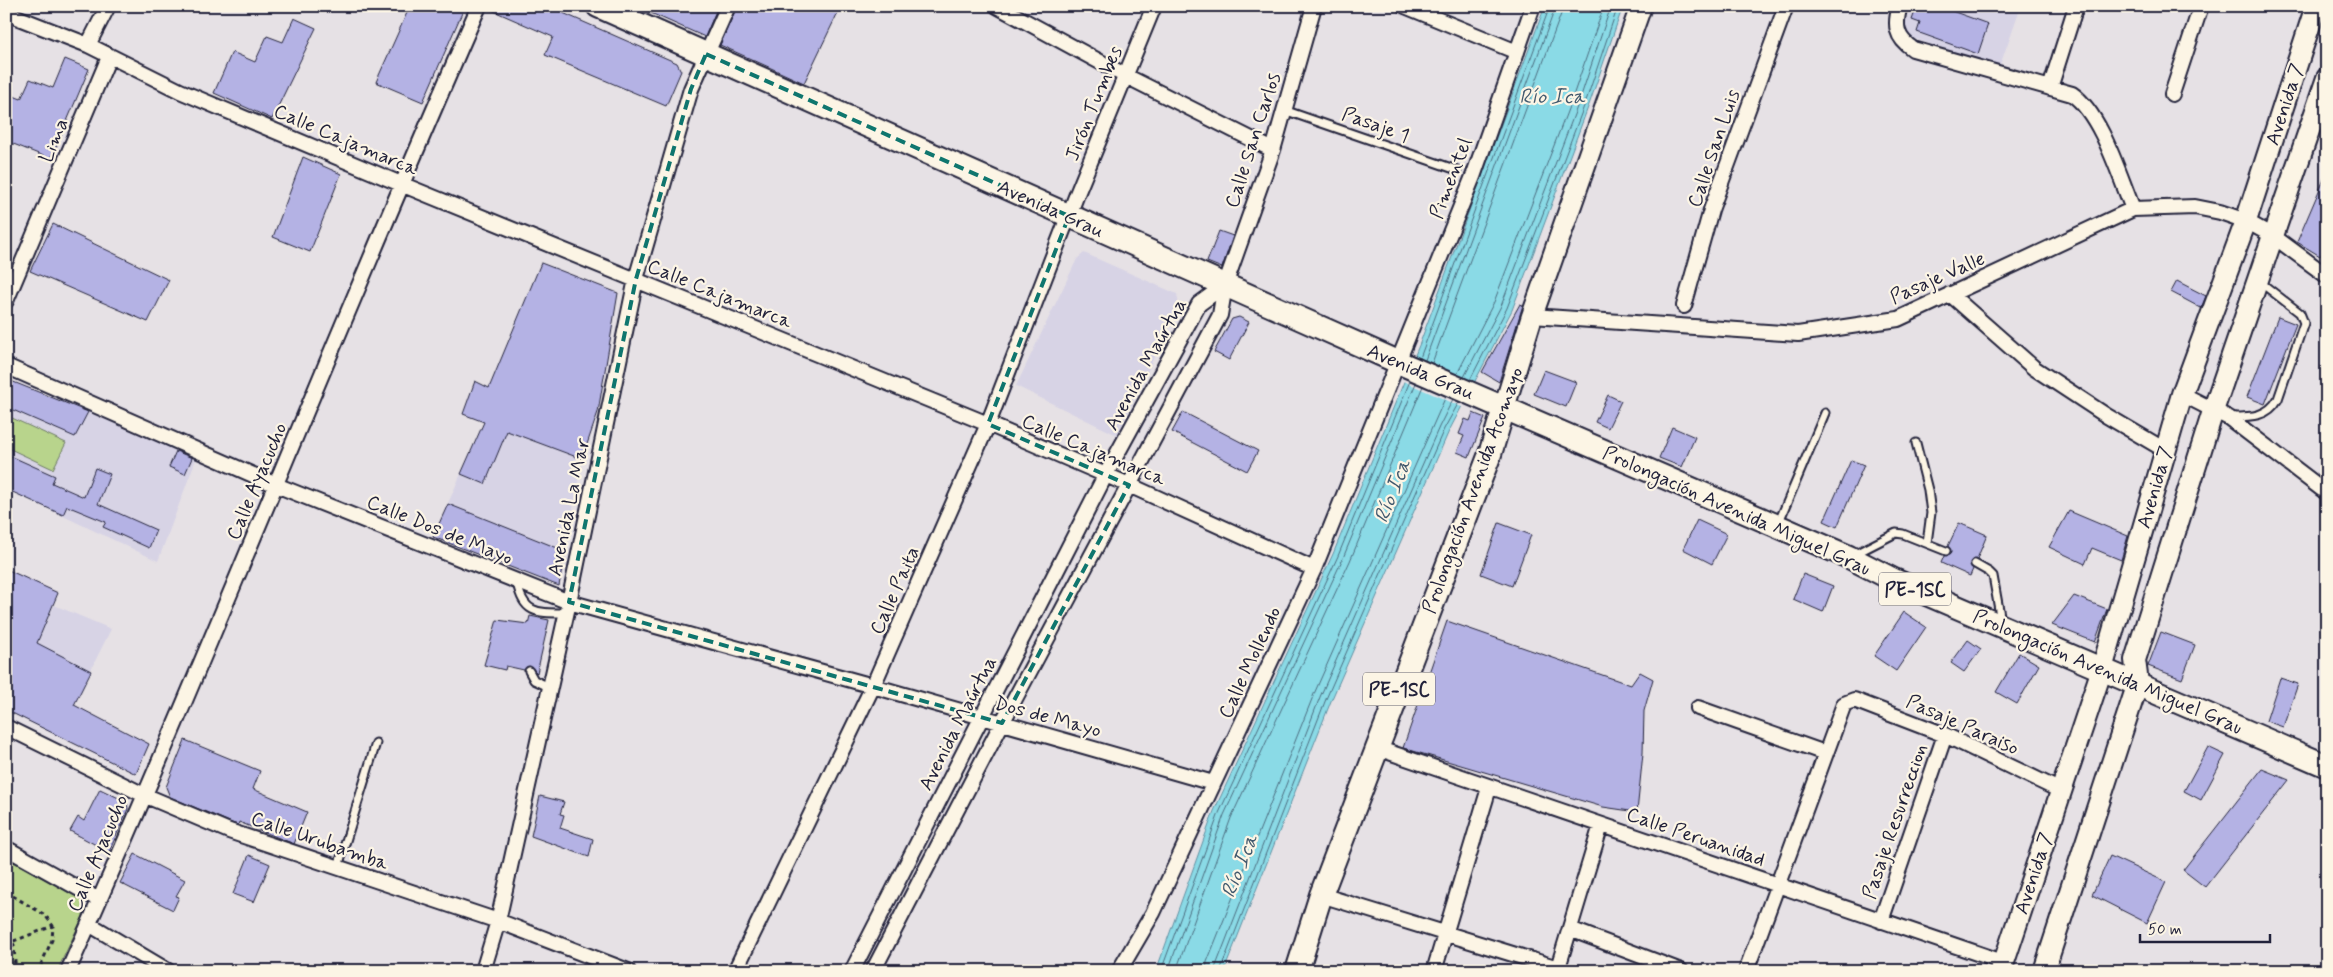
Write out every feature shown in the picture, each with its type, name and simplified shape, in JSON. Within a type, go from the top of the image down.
[{"type":"main road","name":"Avenida Grau","points":[[598,6],[1504,408]]},
{"type":"main road","name":"Prolongación Avenida Miguel Grau","points":[[1504,408],[1849,557],[1894,580],[2138,683],[2327,766]]},
{"type":"main road","name":"Prolongación Avenida Acomayo","points":[[1296,971],[1321,895],[1490,454],[1504,408]]},
{"type":"street","points":[[88,45],[108,6]]},
{"type":"street","name":"Calle Ayacucho","points":[[68,971],[276,485],[401,184],[480,6]]},
{"type":"street","name":"Avenida La Mar","points":[[482,971],[498,921],[567,608],[636,279],[692,89],[728,6]]},
{"type":"street","points":[[997,6],[1126,76],[1273,150]]},
{"type":"street","name":"Jirón Tumbes","points":[[1069,216],[1154,6]]},
{"type":"street","name":"Calle San Carlos","points":[[1225,285],[1273,150],[1314,6]]},
{"type":"street","points":[[1405,6],[1517,52]]},
{"type":"street","name":"Pimentel","points":[[1403,364],[1474,174],[1533,6]]},
{"type":"street","name":"Prolongación Avenida Acomayo","points":[[1504,408],[1532,316],[1641,6]]},
{"type":"street","name":"Calle San Luis","points":[[1684,306],[1711,210],[1786,6]]},
{"type":"street","points":[[1900,6],[1897,16],[1897,33],[1902,42],[1912,49],[2072,94],[2082,101],[2090,111],[2133,209]]},
{"type":"street","points":[[2050,88],[2076,6]]},
{"type":"street","points":[[2172,94],[2201,6]]},
{"type":"street","name":"Avenida 7","points":[[2002,967],[2102,669],[2182,394],[2246,222],[2316,6]]},
{"type":"street","points":[[6,13],[88,45],[109,57]]},
{"type":"street","name":"Calle Cajamarca","points":[[109,57],[180,91],[401,184],[988,424],[1105,476],[1130,485],[1314,569]]},
{"type":"street","name":"Lima","points":[[6,301],[109,57]]},
{"type":"street","name":"Avenida 7","points":[[2044,971],[2138,683],[2135,660],[2222,413],[2258,280],[2327,78]]},
{"type":"street","name":"Pasaje Valle","points":[[1532,316],[1798,334],[1898,319],[2133,209],[2195,207],[2220,212],[2246,222],[2273,236],[2327,276]]},
{"type":"street","name":"Calle Paita","points":[[734,971],[873,686],[988,424],[1069,216]]},
{"type":"street","name":"Avenida Maúrtua","points":[[852,971],[1105,476],[1198,304],[1225,285]]},
{"type":"street","name":"Avenida Maúrtua","points":[[873,971],[1002,723],[1220,315],[1225,285]]},
{"type":"street","points":[[1950,294],[2034,368],[2107,416],[2165,450]]},
{"type":"street","name":"Calle Mollendo","points":[[1119,971],[1154,913],[1314,569],[1403,364]]},
{"type":"street","name":"Calle Dos de Mayo","points":[[6,366],[276,485],[517,581],[567,608],[873,686]]},
{"type":"street","points":[[2182,394],[2222,413],[2327,493]]},
{"type":"street","name":"Dos de Mayo","points":[[873,686],[1213,783]]},
{"type":"street","name":"Pasaje Paraiso","points":[[1826,753],[1844,704],[1854,700],[1945,735],[2061,791]]},
{"type":"street","points":[[1698,708],[1826,753],[1746,971]]},
{"type":"street","name":"Calle Urubamba","points":[[6,727],[144,795],[229,831],[498,921],[628,971]]},
{"type":"street","name":"Pasaje Resurreccion","points":[[1882,921],[1945,735]]},
{"type":"street","name":"Calle Peruanidad","points":[[1376,748],[1882,921],[2002,967]]},
{"type":"street","points":[[1434,971],[1489,788]]},
{"type":"street","points":[[1321,895],[1557,969],[1601,825]]},
{"type":"street","points":[[6,848],[99,900]]},
{"type":"street","points":[[89,924],[168,971]]},
{"type":"street","points":[[1570,928],[1681,971]]},
{"type":"lane","name":"Pasaje 1","points":[[1284,110],[1457,170]]},
{"type":"lane","points":[[2222,413],[2250,417],[2272,408],[2278,399],[2304,323],[2300,313],[2258,280]]},
{"type":"lane","points":[[1777,527],[1825,413]]},
{"type":"lane","points":[[1916,443],[1928,490],[1931,513],[1927,543]]},
{"type":"lane","points":[[1849,557],[1896,533],[1946,551]]},
{"type":"lane","points":[[1975,564],[1994,576],[2002,626]]},
{"type":"lane","points":[[517,581],[519,594],[525,604],[540,615],[567,608]]},
{"type":"lane","points":[[528,671],[534,680],[549,687]]},
{"type":"lane","points":[[338,867],[376,744]]},
{"type":"path","points":[[7,894],[45,915],[54,926],[52,940],[38,971]]},
{"type":"path","points":[[6,944],[54,926]]},
{"type":"path","points":[[6,929],[13,942],[15,962]]},
{"type":"path","points":[[6,958],[29,971]]},
{"type":"highlighted area","points":[[706,54],[1069,216],[988,424],[1129,485],[1002,723],[569,602],[636,279],[691,89]]},
{"type":"shaded area","points":[[1911,6],[2021,6],[1999,68],[1901,34]]},
{"type":"shaded area","points":[[1084,253],[1177,294],[1179,305],[1117,435],[1016,386],[1077,259]]},
{"type":"shaded area","points":[[6,407],[75,437],[88,412],[196,459],[158,561],[6,489]]},
{"type":"shaded area","points":[[484,422],[582,459],[559,586],[433,537]]},
{"type":"shaded area","points":[[54,605],[111,629],[58,736],[6,710],[6,630],[37,642]]},
{"type":"green space","points":[[12,418],[66,443],[53,469],[6,447],[6,431]]},
{"type":"green space","points":[[6,858],[79,898],[83,903],[83,916],[57,971],[6,971]]},
{"type":"water","name":"Río Ica","points":[[1545,6],[1623,6],[1590,102],[1512,310],[1449,431],[1331,701],[1224,971],[1156,971],[1214,811],[1333,554],[1420,343]]},
{"type":"pier","points":[[1412,361],[1474,389],[1464,408],[1403,381]]},
{"type":"building","points":[[410,6],[465,6],[423,102],[376,82]]},
{"type":"building","points":[[488,6],[554,6],[564,11],[563,13],[677,63],[681,71],[666,106],[545,55],[553,37],[487,8]]},
{"type":"building","points":[[635,6],[718,6],[705,37]]},
{"type":"building","points":[[737,6],[841,6],[804,83],[720,45]]},
{"type":"building","points":[[1917,6],[1938,6],[1988,24],[1978,54],[1917,32],[1920,23],[1912,20]]},
{"type":"building","points":[[294,18],[316,28],[272,119],[214,93],[232,52],[255,62],[267,36],[283,42]]},
{"type":"building","points":[[65,59],[89,69],[51,159],[6,141],[6,93],[21,99],[30,79],[53,88]]},
{"type":"building","points":[[303,157],[341,174],[310,252],[273,237]]},
{"type":"building","points":[[2327,172],[2327,246],[2320,256],[2297,242]]},
{"type":"building","points":[[53,224],[169,280],[148,322],[30,271]]},
{"type":"building","points":[[1219,231],[1233,236],[1222,268],[1207,262]]},
{"type":"building","points":[[541,263],[618,293],[598,412],[582,459],[507,431],[485,484],[461,474],[484,422],[463,414],[475,381],[489,388]]},
{"type":"building","points":[[2177,281],[2206,296],[2201,308],[2171,292]]},
{"type":"building","points":[[1520,304],[1523,305],[1499,382],[1482,372]]},
{"type":"building","points":[[1239,317],[1249,322],[1229,360],[1214,352],[1232,319]]},
{"type":"building","points":[[2278,317],[2296,324],[2265,404],[2247,397]]},
{"type":"building","points":[[1544,370],[1576,382],[1566,407],[1534,394]]},
{"type":"building","points":[[6,379],[88,412],[75,437],[6,407]]},
{"type":"building","points":[[1608,395],[1621,401],[1608,428],[1595,422]]},
{"type":"building","points":[[1183,412],[1258,451],[1247,471],[1172,432]]},
{"type":"building","points":[[1473,413],[1485,418],[1469,457],[1457,452],[1464,436],[1459,434],[1465,419],[1470,421]]},
{"type":"building","points":[[1672,427],[1695,437],[1682,467],[1659,458]]},
{"type":"building","points":[[176,451],[192,458],[185,474],[169,467]]},
{"type":"building","points":[[6,454],[55,476],[52,483],[84,497],[95,468],[110,474],[98,504],[156,530],[149,548],[103,527],[106,522],[67,506],[63,515],[6,489]]},
{"type":"building","points":[[1851,460],[1864,465],[1837,527],[1824,521]]},
{"type":"building","points":[[448,504],[565,551],[559,586],[433,537]]},
{"type":"building","points":[[2069,511],[2128,536],[2121,560],[2092,548],[2085,564],[2049,547]]},
{"type":"building","points":[[1697,520],[1727,534],[1712,564],[1683,549]]},
{"type":"building","points":[[1499,523],[1531,535],[1512,586],[1481,574]]},
{"type":"building","points":[[1959,523],[1987,535],[1977,559],[1970,562],[1973,569],[1970,576],[1941,563],[1944,556],[1951,553],[1948,546]]},
{"type":"building","points":[[6,569],[58,593],[37,643],[91,671],[74,705],[149,744],[136,774],[6,710]]},
{"type":"building","points":[[1803,574],[1833,586],[1823,612],[1793,599]]},
{"type":"building","points":[[2074,596],[2107,609],[2095,642],[2052,625]]},
{"type":"building","points":[[1904,612],[1926,627],[1896,671],[1874,656]]},
{"type":"building","points":[[530,616],[549,620],[537,673],[530,666],[524,670],[506,666],[505,670],[484,665],[497,620],[528,624]]},
{"type":"building","points":[[1447,621],[1631,685],[1640,672],[1653,679],[1644,711],[1643,753],[1637,812],[1603,807],[1403,748]]},
{"type":"building","points":[[2161,632],[2195,645],[2182,679],[2148,666]]},
{"type":"building","points":[[1968,640],[1981,649],[1964,672],[1951,663]]},
{"type":"building","points":[[2019,653],[2039,665],[2017,704],[1996,692]]},
{"type":"building","points":[[2280,678],[2298,684],[2283,727],[2266,721]]},
{"type":"building","points":[[185,740],[260,771],[253,789],[307,812],[294,844],[239,822],[238,825],[232,823],[170,797],[166,787]]},
{"type":"building","points":[[2208,747],[2225,755],[2201,800],[2184,791]]},
{"type":"building","points":[[2262,769],[2289,780],[2205,887],[2183,870]]},
{"type":"building","points":[[100,789],[127,802],[128,809],[109,852],[70,831],[78,817],[84,821]]},
{"type":"building","points":[[540,796],[564,802],[560,814],[564,815],[560,828],[593,839],[589,857],[531,836]]},
{"type":"building","points":[[135,854],[185,880],[176,896],[179,897],[173,910],[120,883]]},
{"type":"building","points":[[249,855],[270,864],[254,902],[233,894]]},
{"type":"building","points":[[2110,856],[2166,882],[2147,923],[2092,895]]}]
